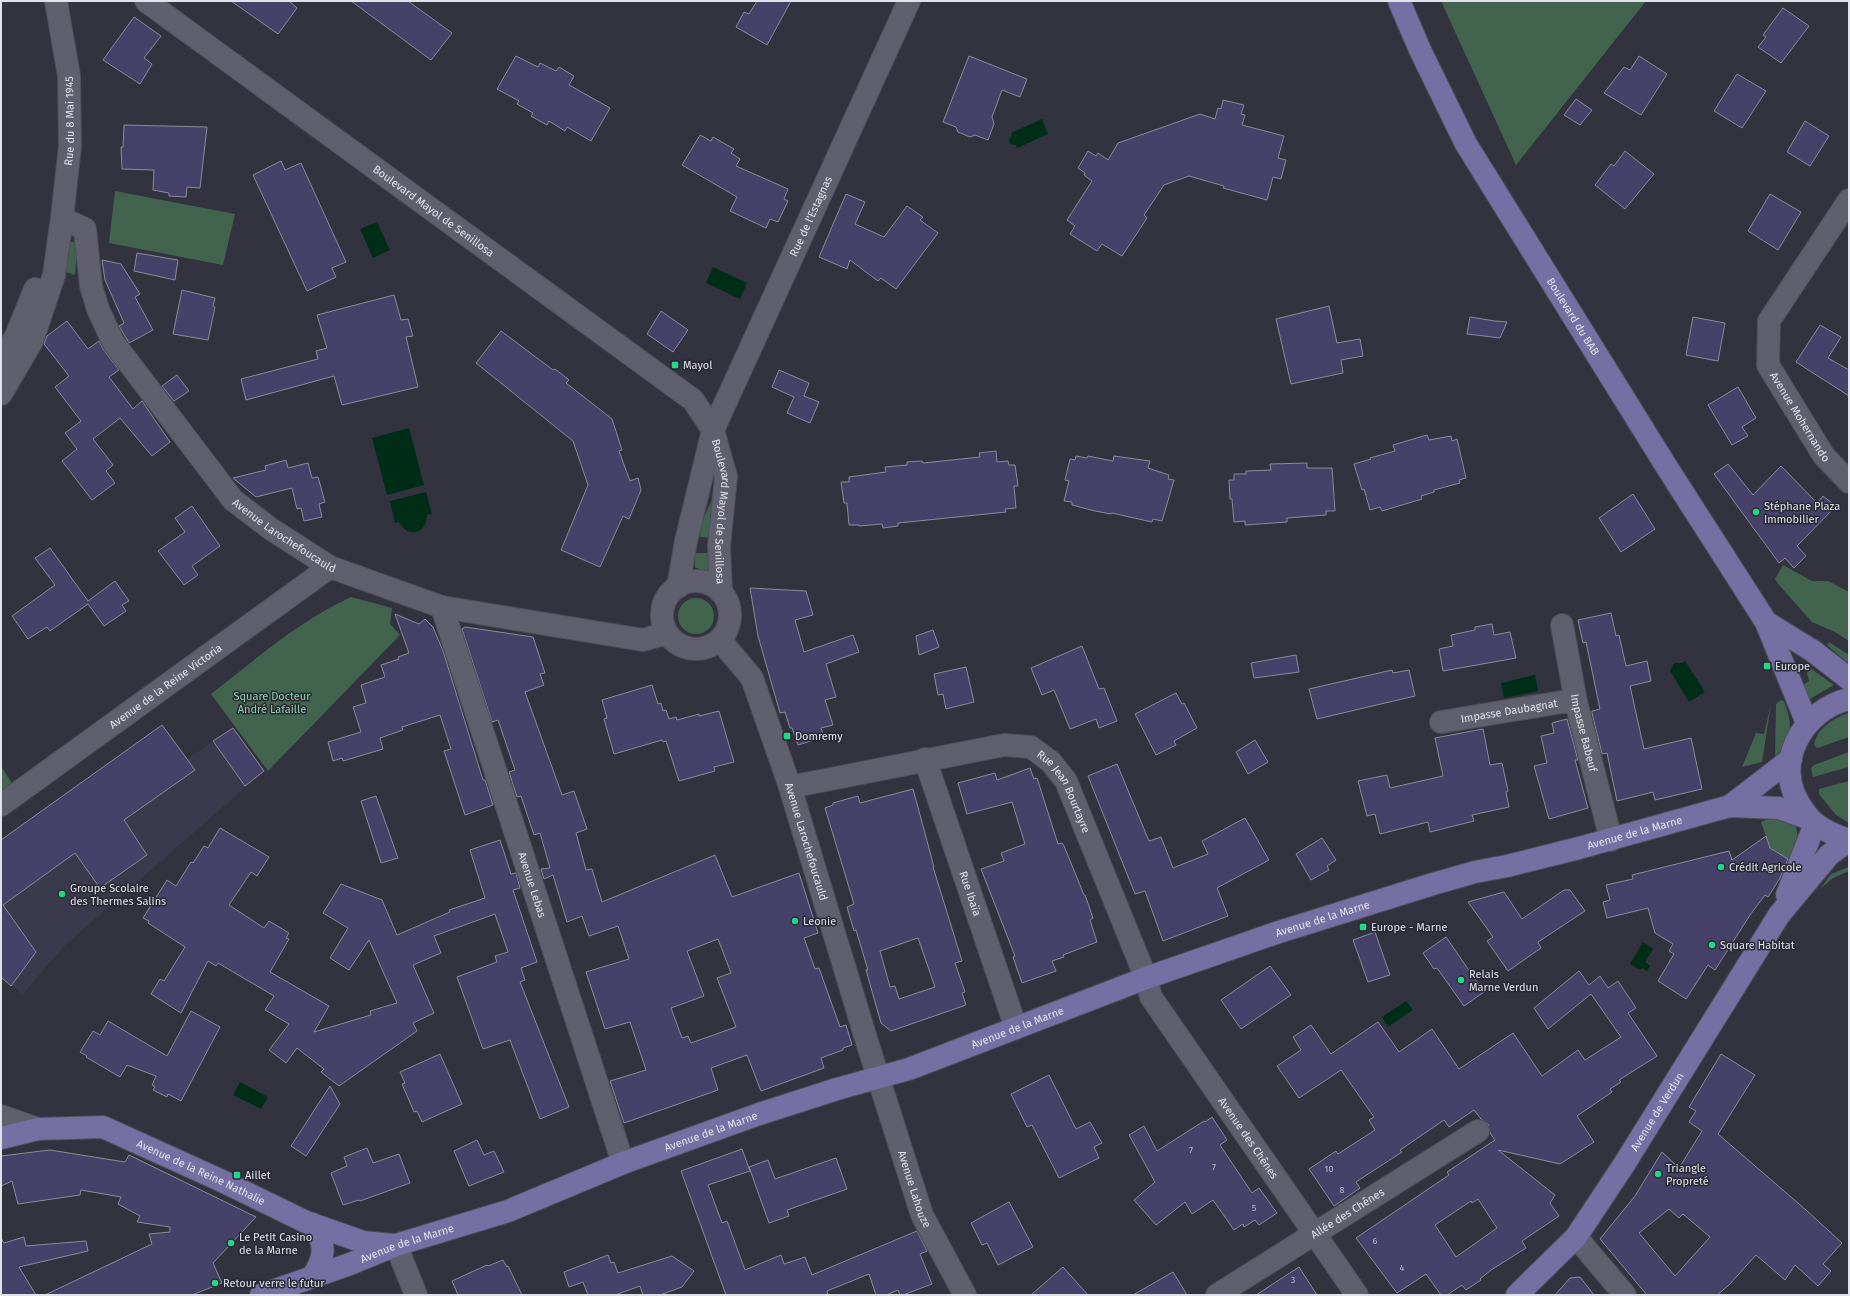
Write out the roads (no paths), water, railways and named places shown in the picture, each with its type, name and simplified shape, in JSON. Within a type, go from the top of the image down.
[{"type":"main road","name":"Boulevard du BAB","points":[[1399,1],[1420,50],[1466,144],[1668,469],[1766,622],[1807,723]]},
{"type":"main road","name":"Boulevard du BAB","points":[[1766,622],[1813,651],[1849,680]]},
{"type":"main road","points":[[1849,699],[1836,702],[1820,711],[1807,723],[1796,740],[1790,759],[1792,788],[1799,804],[1813,821],[1831,834],[1849,840]]},
{"type":"main road","name":"Avenue de la Marne","points":[[1730,806],[1790,759]]},
{"type":"main road","name":"Avenue de la Marne","points":[[261,1295],[350,1264],[396,1245],[508,1211],[622,1163],[759,1114],[878,1076],[909,1069],[1146,978],[1279,932],[1475,872],[1508,866],[1611,840],[1730,806],[1779,808],[1813,821]]},
{"type":"main road","name":"Avenue de Verdun","points":[[1779,915],[1813,821]]},
{"type":"main road","name":"Avenue de Verdun","points":[[1517,1295],[1576,1237],[1625,1163],[1779,915],[1829,855],[1849,840]]},
{"type":"main road","name":"Avenue de la Reine Nathalie","points":[[1,1138],[38,1129],[103,1127],[312,1224],[363,1242],[396,1245]]},
{"type":"main road","points":[[312,1224],[319,1233],[323,1247],[322,1260],[313,1276]]},
{"type":"street","name":"Rue du 8 Mai 1945","points":[[1,394],[32,341],[54,276],[70,146],[69,76],[56,1]]},
{"type":"street","name":"Boulevard Mayol de Senillosa","points":[[146,1],[693,400],[712,430],[726,477],[719,546],[721,592]]},
{"type":"street","name":"Rue de l'Estagnas","points":[[712,430],[909,1]]},
{"type":"street","name":"Avenue Mohernando","points":[[1849,200],[1769,321],[1768,365],[1824,456],[1849,482]]},
{"type":"street","name":"Rue du 8 Mai 1945","points":[[1,361],[16,336],[62,218]]},
{"type":"street","name":"Avenue Larochefoucauld","points":[[62,218],[84,229],[91,286],[98,309],[113,342],[233,500],[271,529],[330,567],[442,607],[643,640],[667,633]]},
{"type":"street","name":"Boulevard Mayol de Senillosa","points":[[678,587],[686,541],[712,430]]},
{"type":"street","name":"Avenue de la Reine Victoria","points":[[1,805],[330,567]]},
{"type":"street","points":[[696,582],[705,582],[721,592],[727,601],[730,616],[726,631],[720,640],[711,646],[702,649],[692,649],[678,644],[667,633],[663,623],[663,608],[670,594],[678,587],[696,582]]},
{"type":"street","name":"Avenue Lebas","points":[[442,607],[622,1163]]},
{"type":"street","name":"Impasse Babeuf","points":[[1562,625],[1576,702],[1611,840]]},
{"type":"street","name":"Avenue Larochefoucauld","points":[[720,640],[752,678],[790,787],[878,1076]]},
{"type":"street","name":"Impasse Daubagnat","points":[[1441,722],[1562,702],[1576,702]]},
{"type":"street","name":"Rue Jean Bourtayre","points":[[790,787],[924,759],[1004,745],[1031,747],[1051,762],[1066,781],[1146,978]]},
{"type":"street","name":"Rue Ibaïa","points":[[924,759],[1016,1028]]},
{"type":"street","name":"Avenue des Chênes","points":[[1146,978],[1151,997],[1357,1295]]},
{"type":"street","name":"Avenue Lahouze","points":[[878,1076],[922,1215],[966,1295]]},
{"type":"street","points":[[1,1116],[38,1129]]},
{"type":"street","name":"Allée des Chênes","points":[[1217,1295],[1478,1131]]},
{"type":"street","points":[[1576,1237],[1625,1295]]},
{"type":"street","points":[[396,1245],[416,1295]]},
{"type":"place","name":"Mayol","points":[[675,365]]},
{"type":"place","name":"Stéphane Plaza Immobilier","points":[[1756,512]]},
{"type":"place","name":"Europe","points":[[1767,666]]},
{"type":"place","name":"Domremy","points":[[787,736]]},
{"type":"place","name":"Crédit Agricole","points":[[1721,867]]},
{"type":"place","name":"Groupe Scolaire des Thermes Salins","points":[[62,894]]},
{"type":"place","name":"Leonie","points":[[795,921]]},
{"type":"place","name":"Europe - Marne","points":[[1363,927]]},
{"type":"place","name":"Square Habitat","points":[[1712,945]]},
{"type":"place","name":"Relais Marne Verdun","points":[[1461,980]]},
{"type":"place","name":"Triangle Propreté","points":[[1658,1174]]},
{"type":"place","name":"Aillet","points":[[237,1175]]},
{"type":"place","name":"Le Petit Casino de la Marne","points":[[231,1243]]},
{"type":"place","name":"Retour verre le futur","points":[[215,1283]]},
{"type":"park label","name":"Square Docteur André Lafaille","points":[[272,702]]}]
